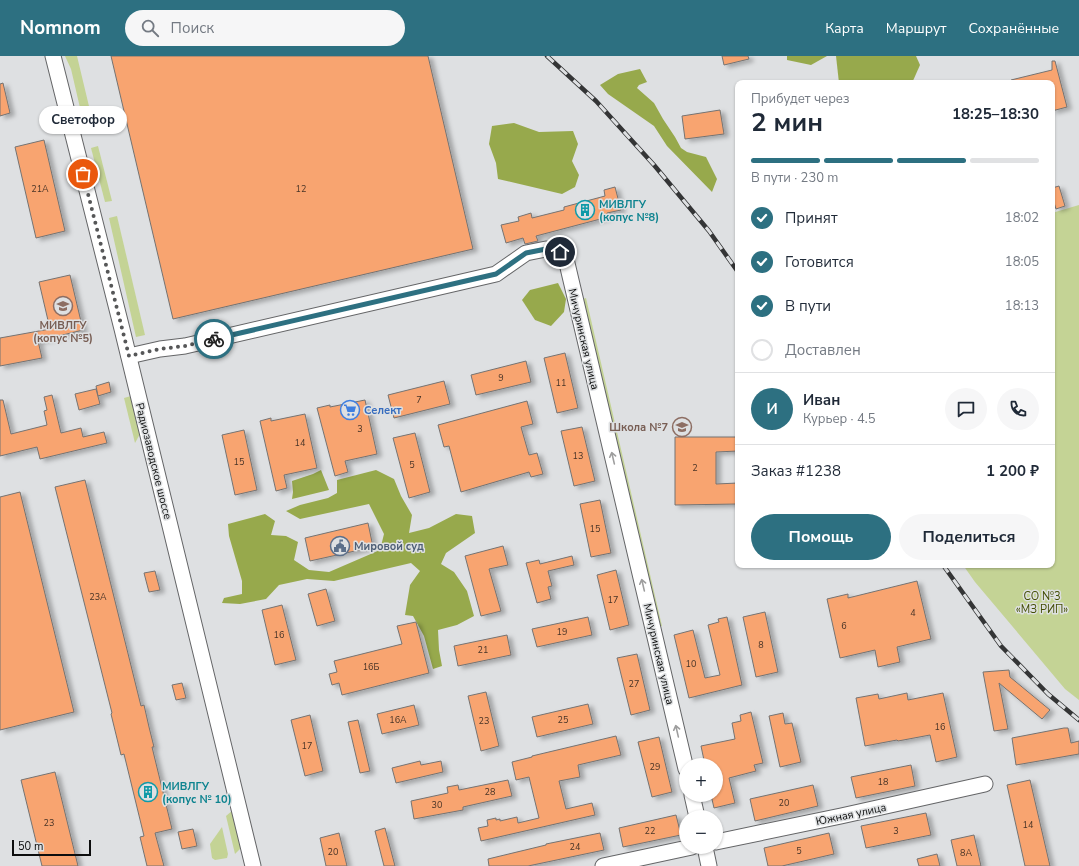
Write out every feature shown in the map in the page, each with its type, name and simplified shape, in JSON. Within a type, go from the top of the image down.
[{"type":"street","name":"Радиозаводское шоссе","points":[[54,56],[129,356],[253,866]]},
{"type":"street","name":"Мичуринская улица","points":[[129,356],[160,349],[185,346],[496,274],[526,253],[546,249],[560,252],[566,259],[683,758]]},
{"type":"street","name":"Южная улица","points":[[723,841],[986,784]]},
{"type":"street","points":[[603,866],[679,850]]},
{"type":"street","points":[[706,854],[709,866]]},
{"type":"green space","points":[[65,56],[77,56],[93,123],[84,125],[71,69]]},
{"type":"green space","points":[[787,56],[827,56],[811,65],[787,60]]},
{"type":"green space","points":[[836,56],[916,56],[920,65],[913,80],[839,80]]},
{"type":"green space","points":[[640,69],[647,82],[639,85],[637,88],[654,103],[681,148],[687,152],[706,157],[717,179],[712,192],[667,146],[654,126],[608,94],[600,85],[618,74]]},
{"type":"green space","points":[[514,123],[539,132],[573,131],[578,144],[572,161],[579,175],[575,187],[562,194],[498,179],[496,163],[489,144],[492,126]]},
{"type":"green space","points":[[98,146],[112,201],[105,202],[91,148]]},
{"type":"green space","name":"СО №3 «МЗ РИП»","points":[[1079,205],[1079,700],[1065,689],[975,582],[965,568],[1055,568],[1055,212]]},
{"type":"green space","points":[[117,216],[145,335],[136,337],[109,218]]},
{"type":"green space","points":[[558,283],[566,299],[564,312],[551,326],[535,320],[522,300],[530,290]]},
{"type":"green space","points":[[586,298],[662,626],[655,628],[579,300]]},
{"type":"green space","points":[[131,396],[140,434],[135,443],[124,398]]},
{"type":"green space","points":[[321,470],[329,490],[292,499],[292,481]]},
{"type":"green space","points":[[376,470],[394,479],[401,496],[412,515],[409,533],[429,528],[456,514],[472,516],[475,533],[446,553],[441,564],[454,572],[467,591],[474,616],[457,625],[438,630],[439,650],[442,666],[433,669],[424,636],[413,616],[405,615],[410,585],[420,571],[411,563],[334,581],[307,579],[279,585],[266,599],[240,604],[222,603],[224,598],[242,594],[242,581],[229,536],[228,524],[265,514],[275,521],[271,535],[286,536],[298,542],[294,560],[309,570],[329,572],[380,550],[384,534],[369,504],[300,519],[286,511],[300,505],[328,498],[337,493],[337,480]]},
{"type":"green space","points":[[233,810],[242,847],[235,854],[226,816]]},
{"type":"green space","points":[[222,827],[228,854],[227,858],[215,860],[212,858],[210,844]]},
{"type":"building","points":[[111,56],[428,56],[473,249],[173,319]]},
{"type":"building","points":[[722,56],[748,56],[749,59],[724,65]]},
{"type":"building","points":[[1052,61],[1055,61],[1067,107],[1055,110],[1055,80],[1011,80],[1052,70]]},
{"type":"building","points":[[3,83],[10,113],[0,116],[0,84]]},
{"type":"building","points":[[720,110],[724,134],[685,139],[682,116]]},
{"type":"building","points":[[44,140],[65,231],[36,238],[15,147]]},
{"type":"building","points":[[1059,186],[1065,206],[1056,209],[1055,206],[1055,187]]},
{"type":"building","points":[[615,187],[621,210],[607,213],[608,217],[536,236],[538,241],[525,244],[523,238],[506,243],[501,225],[519,221],[518,217],[531,213],[532,218],[564,210],[564,207],[605,196],[604,190]]},
{"type":"building","points":[[70,275],[83,330],[38,341],[42,358],[0,366],[0,338],[50,329],[39,282]]},
{"type":"building","points":[[565,353],[578,408],[557,413],[544,358]]},
{"type":"building","points":[[526,361],[531,382],[476,395],[471,375]]},
{"type":"building","points":[[444,381],[450,404],[394,418],[388,395]]},
{"type":"building","points":[[109,382],[111,392],[98,396],[96,386]]},
{"type":"building","points":[[96,389],[100,404],[79,410],[75,394]]},
{"type":"building","points":[[52,395],[61,433],[81,428],[83,437],[104,432],[107,443],[40,459],[37,447],[0,456],[0,400],[3,400],[11,434],[47,425],[44,411],[47,410],[44,397]]},
{"type":"building","points":[[365,400],[377,454],[345,461],[348,472],[335,476],[317,408]]},
{"type":"building","points":[[527,401],[533,424],[521,427],[529,455],[537,453],[543,474],[531,477],[529,472],[461,492],[449,446],[444,447],[438,425]]},
{"type":"building","points":[[305,414],[317,468],[284,475],[287,488],[276,491],[260,421],[271,418],[271,421]]},
{"type":"building","points":[[582,427],[595,481],[574,486],[561,431]]},
{"type":"building","points":[[244,430],[257,490],[235,495],[222,435]]},
{"type":"building","points":[[415,433],[430,492],[409,498],[393,438]]},
{"type":"building","points":[[675,437],[735,437],[735,451],[716,452],[716,484],[735,483],[735,504],[675,505]]},
{"type":"building","points":[[85,480],[141,706],[144,705],[154,747],[152,747],[172,829],[155,833],[164,866],[147,866],[140,837],[144,836],[124,754],[121,755],[112,713],[55,487]]},
{"type":"building","points":[[20,492],[74,712],[0,730],[0,497]]},
{"type":"building","points":[[600,500],[611,553],[591,557],[580,504]]},
{"type":"building","points":[[368,523],[373,547],[310,561],[305,538]]},
{"type":"building","points":[[503,546],[508,565],[489,569],[501,611],[481,616],[465,556]]},
{"type":"building","points":[[572,556],[574,565],[548,571],[552,586],[548,587],[551,599],[537,603],[526,563],[539,560],[540,564]]},
{"type":"building","points":[[616,570],[629,625],[610,630],[597,575]]},
{"type":"building","points":[[155,571],[160,590],[149,592],[144,573]]},
{"type":"building","points":[[917,581],[931,639],[897,647],[900,662],[878,667],[875,650],[840,658],[827,599],[848,594],[848,598]]},
{"type":"building","points":[[326,589],[335,621],[317,626],[308,594]]},
{"type":"building","points":[[282,605],[296,660],[275,665],[262,610]]},
{"type":"building","points":[[765,612],[778,672],[756,677],[743,617]]},
{"type":"building","points":[[588,617],[592,635],[537,647],[532,629]]},
{"type":"building","points":[[727,617],[742,685],[689,698],[674,635],[693,630],[705,678],[720,675],[708,625],[719,622],[718,619]]},
{"type":"building","points":[[416,622],[429,673],[342,695],[339,683],[332,685],[329,674],[337,672],[334,661],[402,644],[397,626]]},
{"type":"building","points":[[507,635],[511,655],[458,666],[454,646]]},
{"type":"building","points":[[637,654],[650,710],[631,715],[617,658]]},
{"type":"building","points":[[1009,670],[1010,677],[1050,710],[1042,719],[999,683],[1008,729],[994,731],[983,672]]},
{"type":"building","points":[[182,683],[186,698],[176,700],[172,685]]},
{"type":"building","points":[[486,692],[499,746],[481,751],[468,696]]},
{"type":"building","points":[[907,693],[908,700],[943,693],[957,757],[936,762],[930,735],[865,746],[856,698],[878,694],[879,699]]},
{"type":"building","points":[[588,704],[593,724],[537,737],[532,717]]},
{"type":"building","points":[[414,705],[419,725],[382,734],[377,714]]},
{"type":"building","points":[[751,712],[763,763],[754,765],[756,771],[729,778],[735,803],[714,808],[713,802],[723,802],[723,758],[704,758],[701,746],[735,739],[732,723],[741,721],[740,715]]},
{"type":"building","points":[[783,713],[785,724],[792,723],[801,762],[780,767],[769,716]]},
{"type":"building","points":[[310,715],[323,771],[305,776],[291,720]]},
{"type":"building","points":[[358,720],[370,771],[360,773],[348,722]]},
{"type":"building","points":[[1068,728],[1071,743],[1079,741],[1079,754],[1016,765],[1012,738]]},
{"type":"building","points":[[616,736],[621,755],[578,765],[580,777],[559,781],[566,809],[592,803],[595,815],[481,841],[478,828],[488,826],[487,820],[496,818],[496,820],[500,819],[500,821],[517,817],[518,823],[539,818],[529,777],[516,780],[512,762]]},
{"type":"building","points":[[659,737],[672,792],[652,797],[638,742]]},
{"type":"building","points":[[420,761],[421,765],[441,761],[443,772],[396,783],[392,768]]},
{"type":"building","points":[[911,765],[915,786],[856,798],[851,777]]},
{"type":"building","points":[[55,772],[78,866],[42,866],[21,780]]},
{"type":"building","points":[[508,780],[512,796],[463,807],[463,810],[414,819],[411,801],[448,793],[447,787],[458,785],[459,790]]},
{"type":"building","points":[[1030,780],[1050,866],[1025,866],[1007,785]]},
{"type":"building","points":[[813,785],[818,806],[755,821],[750,799]]},
{"type":"building","points":[[926,813],[931,835],[866,848],[861,826]]},
{"type":"building","points":[[676,815],[679,827],[679,835],[623,847],[619,828]]},
{"type":"building","points":[[385,828],[395,866],[384,866],[375,831]]},
{"type":"building","points":[[193,829],[197,846],[182,849],[178,832]]},
{"type":"building","points":[[339,833],[347,866],[326,866],[320,838]]},
{"type":"building","points":[[600,833],[604,850],[528,866],[489,866],[488,859],[546,844]]},
{"type":"building","points":[[829,833],[834,854],[782,866],[768,866],[764,848]]},
{"type":"building","points":[[974,835],[981,866],[957,866],[951,840]]},
{"type":"building","points":[[937,854],[940,866],[919,866],[917,859]]},
{"type":"railway","points":[[547,56],[596,101],[654,165],[709,231],[735,268]]},
{"type":"railway","points":[[945,568],[1001,646],[1048,694],[1079,720]]},
{"type":"way so far","points":[[83,174],[129,356],[214,339]]},
{"type":"place","name":"Светофор","points":[[83,174]]},
{"type":"place","name":"МИВЛГУ (копус №8)","points":[[585,210]]},
{"type":"place","name":"МИВЛГУ (копус №5)","points":[[63,306]]},
{"type":"place","name":"Селект","points":[[350,410]]},
{"type":"place","name":"Школа №7","points":[[682,427]]},
{"type":"place","name":"Мировой суд","points":[[340,546]]},
{"type":"place","name":"МИВЛГУ (копус № 10)","points":[[148,792]]},
{"type":"route","points":[[214,339],[496,274],[526,253],[546,249],[560,252]]}]
